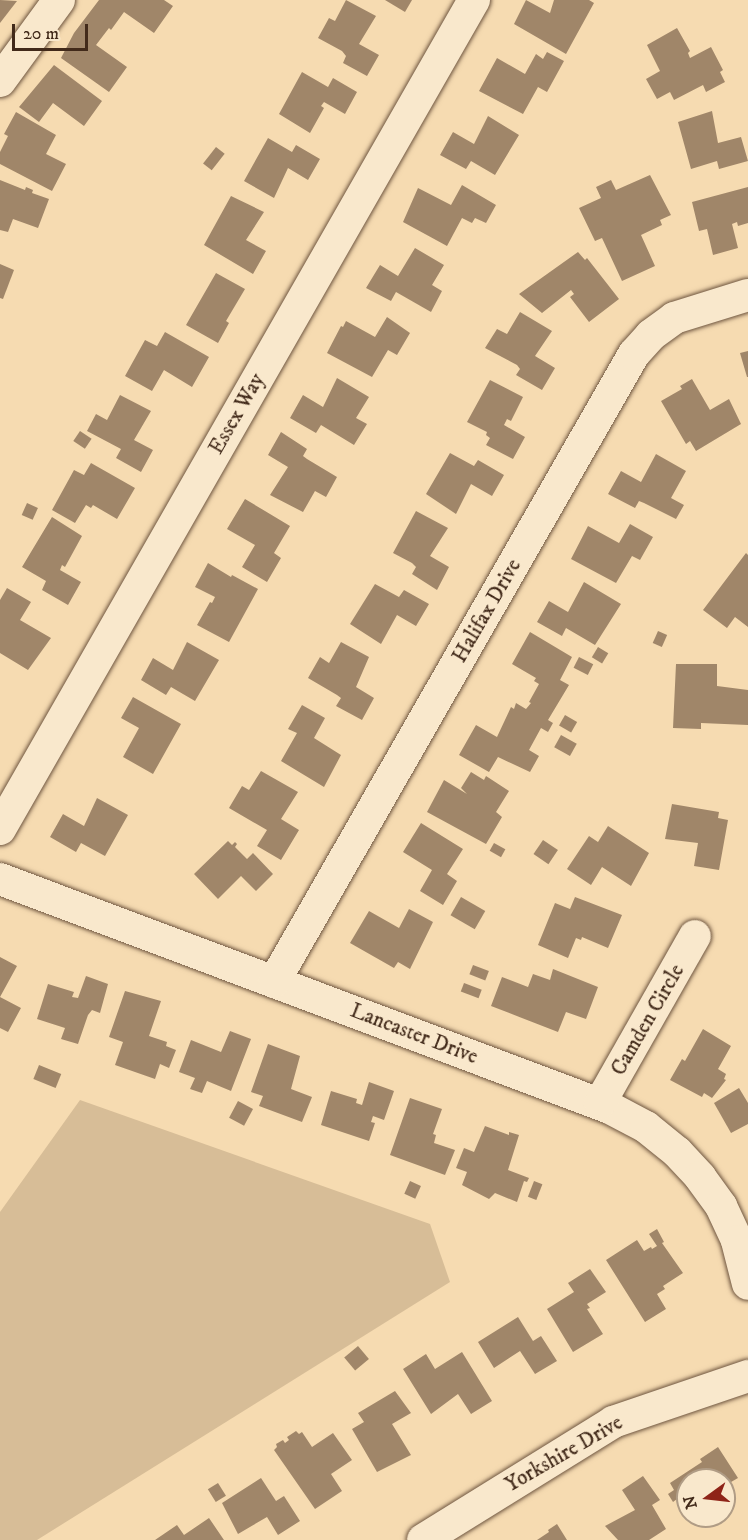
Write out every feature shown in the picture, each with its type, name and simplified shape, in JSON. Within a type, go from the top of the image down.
[{"type":"street","points":[[0,81],[59,0]]},
{"type":"street","name":"Essex Way","points":[[0,829],[474,0]]},
{"type":"street","name":"Halifax Drive","points":[[274,982],[634,354],[651,335],[674,318],[748,295]]},
{"type":"street","name":"Lancaster Drive","points":[[0,879],[600,1104],[646,1127],[678,1152],[721,1206],[737,1241],[748,1284]]},
{"type":"street","name":"Camden Circle","points":[[600,1104],[695,936]]},
{"type":"street","name":"Yorkshire Drive","points":[[423,1540],[613,1422],[748,1376]]},
{"type":"shaded area","points":[[80,1100],[430,1224],[450,1282],[37,1540],[0,1540],[0,1212]]},
{"type":"building","points":[[0,0],[17,1],[0,23]]},
{"type":"building","points":[[99,0],[164,0],[173,6],[154,33],[124,12],[96,45],[127,67],[109,92],[61,58],[74,33]]},
{"type":"building","points":[[346,0],[376,16],[359,44],[379,55],[367,76],[343,63],[346,56],[342,51],[318,38],[329,18],[335,21]]},
{"type":"building","points":[[385,0],[412,0],[405,12]]},
{"type":"building","points":[[526,0],[550,13],[554,0],[589,0],[594,3],[566,54],[514,24]]},
{"type":"building","points":[[677,28],[690,51],[688,53],[690,58],[711,47],[723,70],[720,72],[725,82],[706,92],[703,85],[674,100],[670,92],[657,99],[646,79],[660,71],[647,45]]},
{"type":"building","points":[[547,52],[564,61],[547,92],[538,87],[523,114],[479,91],[497,58],[525,74],[536,54],[543,59]]},
{"type":"building","points":[[54,65],[102,101],[84,126],[53,103],[39,122],[19,107]]},
{"type":"building","points":[[302,72],[328,87],[333,78],[357,92],[345,114],[324,102],[321,106],[324,108],[310,133],[279,114]]},
{"type":"building","points":[[712,111],[718,143],[741,137],[748,161],[719,169],[717,161],[691,169],[678,122]]},
{"type":"building","points":[[16,112],[56,135],[46,154],[66,164],[52,191],[0,164],[0,152],[8,136],[4,134]]},
{"type":"building","points":[[488,116],[519,135],[495,175],[471,161],[466,169],[440,155],[453,132],[474,144]]},
{"type":"building","points":[[268,138],[292,152],[296,145],[320,159],[308,180],[288,168],[274,198],[244,181]]},
{"type":"building","points":[[216,147],[225,154],[212,170],[203,164]]},
{"type":"building","points":[[650,175],[671,215],[660,220],[662,225],[641,235],[655,266],[622,281],[602,238],[595,241],[579,208],[601,198],[596,187],[611,180],[616,190]]},
{"type":"building","points":[[0,180],[25,190],[26,187],[33,190],[32,193],[49,199],[38,228],[13,219],[8,232],[0,230]]},
{"type":"building","points":[[462,185],[496,205],[486,223],[475,218],[472,223],[462,218],[447,246],[403,222],[418,188],[451,205]]},
{"type":"building","points":[[748,187],[748,223],[738,226],[737,222],[732,224],[738,248],[713,255],[707,229],[699,231],[692,202]]},
{"type":"building","points":[[231,196],[264,212],[246,240],[266,251],[253,274],[204,245]]},
{"type":"building","points":[[415,248],[444,265],[432,285],[442,291],[431,312],[396,292],[391,301],[366,288],[380,265],[398,276]]},
{"type":"building","points":[[578,252],[585,260],[587,258],[619,299],[589,322],[570,297],[574,294],[571,290],[542,313],[519,294]]},
{"type":"building","points":[[0,264],[14,270],[3,299],[0,298]]},
{"type":"building","points":[[216,273],[245,289],[226,321],[229,323],[218,343],[186,325]]},
{"type":"building","points":[[520,312],[552,331],[535,356],[555,368],[542,390],[516,375],[520,369],[517,365],[485,348],[497,329],[507,334]]},
{"type":"building","points":[[387,317],[410,333],[397,355],[388,350],[372,377],[327,353],[346,321],[375,337]]},
{"type":"building","points":[[165,332],[209,357],[192,387],[164,370],[152,391],[125,376],[145,340],[157,346]]},
{"type":"building","points":[[748,351],[748,377],[747,377],[740,353]]},
{"type":"building","points":[[337,378],[369,397],[356,418],[367,424],[354,445],[321,425],[316,433],[290,418],[303,395],[323,407]]},
{"type":"building","points":[[692,379],[710,410],[729,399],[741,424],[696,451],[690,441],[686,444],[661,401],[682,389],[680,386]]},
{"type":"building","points":[[490,380],[523,397],[511,421],[507,419],[504,425],[525,437],[513,459],[486,445],[490,438],[486,435],[487,432],[467,422]]},
{"type":"building","points":[[120,395],[151,411],[134,440],[153,450],[141,472],[116,458],[121,449],[87,431],[96,414],[107,420]]},
{"type":"building","points":[[80,431],[92,439],[85,449],[73,441]]},
{"type":"building","points":[[281,432],[307,449],[303,456],[337,477],[326,497],[315,491],[303,512],[270,495],[288,467],[268,455]]},
{"type":"building","points":[[450,453],[474,466],[478,460],[504,475],[492,496],[471,484],[456,514],[426,494]]},
{"type":"building","points":[[656,454],[686,471],[671,498],[684,505],[676,519],[639,501],[635,508],[608,494],[621,471],[641,482]]},
{"type":"building","points":[[91,463],[135,488],[117,519],[93,505],[91,508],[86,505],[75,523],[52,510],[74,470],[84,475]]},
{"type":"building","points":[[245,499],[290,526],[274,553],[281,558],[267,582],[242,567],[255,545],[227,529]]},
{"type":"building","points":[[27,503],[38,508],[33,520],[22,515]]},
{"type":"building","points":[[416,511],[448,528],[430,556],[449,567],[437,590],[412,574],[416,567],[412,563],[393,553]]},
{"type":"building","points":[[52,517],[82,536],[65,567],[62,565],[60,570],[81,582],[68,605],[42,590],[46,581],[22,567]]},
{"type":"building","points":[[630,524],[653,537],[640,560],[632,556],[616,583],[571,559],[588,526],[619,543]]},
{"type":"building","points":[[746,553],[748,555],[748,627],[735,617],[727,628],[703,610]]},
{"type":"building","points":[[208,563],[231,577],[232,575],[258,589],[229,642],[197,625],[215,597],[195,587]]},
{"type":"building","points":[[584,582],[621,604],[595,645],[566,628],[562,636],[537,622],[549,601],[568,612]]},
{"type":"building","points":[[375,584],[399,597],[404,590],[429,604],[416,626],[397,615],[381,644],[350,624]]},
{"type":"building","points":[[7,588],[31,602],[20,620],[51,638],[28,670],[0,653],[0,600]]},
{"type":"building","points":[[658,631],[667,635],[662,647],[653,643]]},
{"type":"building","points":[[530,632],[572,657],[560,680],[569,685],[548,720],[553,723],[548,732],[541,728],[529,750],[539,756],[530,772],[498,757],[489,772],[459,755],[476,725],[497,737],[511,707],[514,709],[516,703],[526,709],[531,703],[529,702],[539,684],[534,681],[536,678],[512,664]]},
{"type":"building","points":[[187,642],[219,660],[195,701],[171,687],[166,695],[141,680],[153,658],[173,670]]},
{"type":"building","points":[[341,642],[369,657],[356,687],[374,698],[362,720],[336,706],[341,698],[308,678],[320,657],[329,663]]},
{"type":"building","points":[[598,647],[608,653],[602,663],[592,657]]},
{"type":"building","points":[[579,657],[593,664],[588,675],[574,668]]},
{"type":"building","points":[[676,664],[717,664],[717,686],[748,690],[748,725],[701,723],[701,729],[673,728]]},
{"type":"building","points":[[133,697],[181,724],[153,774],[123,757],[139,728],[121,718]]},
{"type":"building","points":[[302,705],[325,718],[314,738],[341,755],[324,787],[281,761],[297,733],[288,729]]},
{"type":"building","points":[[565,715],[577,722],[571,732],[559,725]]},
{"type":"building","points":[[561,735],[577,744],[570,756],[554,747]]},
{"type":"building","points":[[261,771],[298,792],[281,819],[299,830],[281,860],[257,846],[267,830],[229,808],[242,786],[249,790]]},
{"type":"building","points":[[471,772],[484,780],[486,776],[509,791],[496,812],[502,817],[486,844],[427,812],[444,780],[467,794],[461,788]]},
{"type":"building","points":[[97,798],[128,815],[105,856],[81,843],[76,852],[50,837],[63,814],[84,826]]},
{"type":"building","points":[[672,804],[719,812],[718,818],[728,820],[719,870],[694,866],[698,843],[665,839]]},
{"type":"building","points":[[421,823],[463,849],[447,874],[457,881],[443,905],[420,891],[432,870],[403,852]]},
{"type":"building","points":[[608,826],[649,853],[631,886],[602,867],[591,885],[567,869],[589,836],[598,842]]},
{"type":"building","points":[[543,840],[558,850],[548,864],[533,854]]},
{"type":"building","points":[[228,841],[232,845],[235,842],[237,844],[235,847],[247,859],[253,853],[273,874],[256,891],[241,876],[218,899],[194,874]]},
{"type":"building","points":[[494,843],[505,849],[501,857],[490,851]]},
{"type":"building","points":[[461,897],[485,911],[475,929],[450,915]]},
{"type":"building","points":[[575,897],[622,915],[608,948],[582,937],[581,940],[576,938],[568,958],[538,945],[555,903],[570,909]]},
{"type":"building","points":[[409,909],[433,922],[410,969],[398,962],[394,968],[350,943],[369,911],[399,928]]},
{"type":"building","points":[[0,957],[17,966],[0,997]]},
{"type":"building","points":[[473,965],[489,971],[485,980],[469,974]]},
{"type":"building","points":[[553,969],[598,987],[586,1019],[566,1012],[558,1032],[491,1006],[502,977],[528,987],[533,974],[550,980]]},
{"type":"building","points":[[86,976],[108,984],[100,1013],[92,1010],[88,1015],[78,1044],[61,1039],[65,1028],[37,1019],[48,984],[74,992],[72,997],[78,998]]},
{"type":"building","points":[[464,983],[482,990],[479,998],[461,991]]},
{"type":"building","points":[[125,991],[161,1001],[149,1036],[167,1042],[166,1046],[176,1050],[169,1068],[160,1064],[155,1079],[115,1065],[123,1042],[109,1037]]},
{"type":"building","points":[[0,997],[21,1008],[8,1032],[0,1028]]},
{"type":"building","points":[[703,1029],[731,1046],[718,1069],[726,1074],[724,1079],[726,1080],[712,1098],[704,1093],[702,1097],[670,1080],[682,1059],[685,1061]]},
{"type":"building","points":[[230,1031],[251,1039],[231,1091],[207,1081],[202,1093],[190,1089],[195,1078],[179,1072],[191,1040],[221,1052]]},
{"type":"building","points":[[268,1044],[300,1056],[291,1089],[312,1097],[302,1122],[259,1106],[263,1096],[251,1092]]},
{"type":"building","points":[[39,1065],[61,1074],[56,1088],[33,1079]]},
{"type":"building","points":[[369,1082],[394,1091],[384,1120],[373,1116],[371,1122],[375,1123],[369,1141],[321,1125],[331,1091],[357,1099],[356,1103],[362,1105]]},
{"type":"building","points":[[739,1088],[748,1103],[748,1124],[731,1133],[714,1103]]},
{"type":"building","points":[[410,1098],[442,1109],[433,1134],[436,1135],[434,1143],[455,1150],[445,1175],[390,1155]]},
{"type":"building","points":[[238,1101],[253,1109],[244,1126],[229,1118]]},
{"type":"building","points":[[485,1126],[509,1135],[509,1132],[519,1135],[508,1170],[529,1178],[527,1182],[524,1181],[517,1202],[495,1193],[489,1199],[462,1185],[467,1172],[456,1168],[464,1148],[474,1152]]},
{"type":"building","points":[[410,1181],[421,1186],[415,1199],[404,1194]]},
{"type":"building","points":[[534,1181],[542,1184],[536,1200],[528,1197]]},
{"type":"building","points":[[657,1229],[664,1242],[662,1243],[683,1273],[663,1286],[665,1289],[657,1294],[666,1309],[645,1322],[606,1260],[637,1240],[644,1251],[657,1246],[649,1234]]},
{"type":"building","points":[[590,1269],[606,1292],[587,1304],[590,1308],[587,1309],[603,1334],[573,1352],[547,1309],[574,1292],[568,1283]]},
{"type":"building","points":[[518,1317],[533,1341],[541,1336],[557,1361],[535,1374],[520,1351],[494,1368],[478,1342]]},
{"type":"building","points":[[358,1346],[369,1359],[355,1371],[344,1358]]},
{"type":"building","points":[[462,1352],[492,1401],[471,1414],[458,1394],[431,1414],[403,1369],[426,1354],[435,1369]]},
{"type":"building","points":[[395,1391],[411,1413],[392,1424],[411,1455],[377,1472],[352,1429],[364,1422],[358,1413]]},
{"type":"building","points":[[296,1431],[299,1434],[302,1432],[312,1447],[333,1433],[352,1460],[331,1474],[342,1491],[315,1509],[274,1450],[277,1447],[276,1444],[283,1440],[285,1443],[289,1440],[287,1437]]},
{"type":"building","points":[[718,1447],[732,1468],[693,1468],[702,1462],[700,1459]]},
{"type":"building","points":[[643,1476],[660,1500],[652,1505],[666,1529],[649,1540],[618,1540],[605,1526],[635,1510],[622,1490]]},
{"type":"building","points":[[261,1478],[276,1501],[284,1496],[300,1521],[278,1535],[267,1517],[238,1534],[222,1503]]},
{"type":"building","points":[[676,1479],[676,1500],[673,1502],[668,1494],[674,1490],[670,1483]]},
{"type":"building","points":[[218,1483],[226,1496],[216,1502],[208,1489]]},
{"type":"building","points":[[209,1518],[224,1540],[155,1540],[177,1525],[184,1535]]},
{"type":"building","points":[[557,1524],[567,1540],[537,1540],[549,1532],[548,1530]]}]
